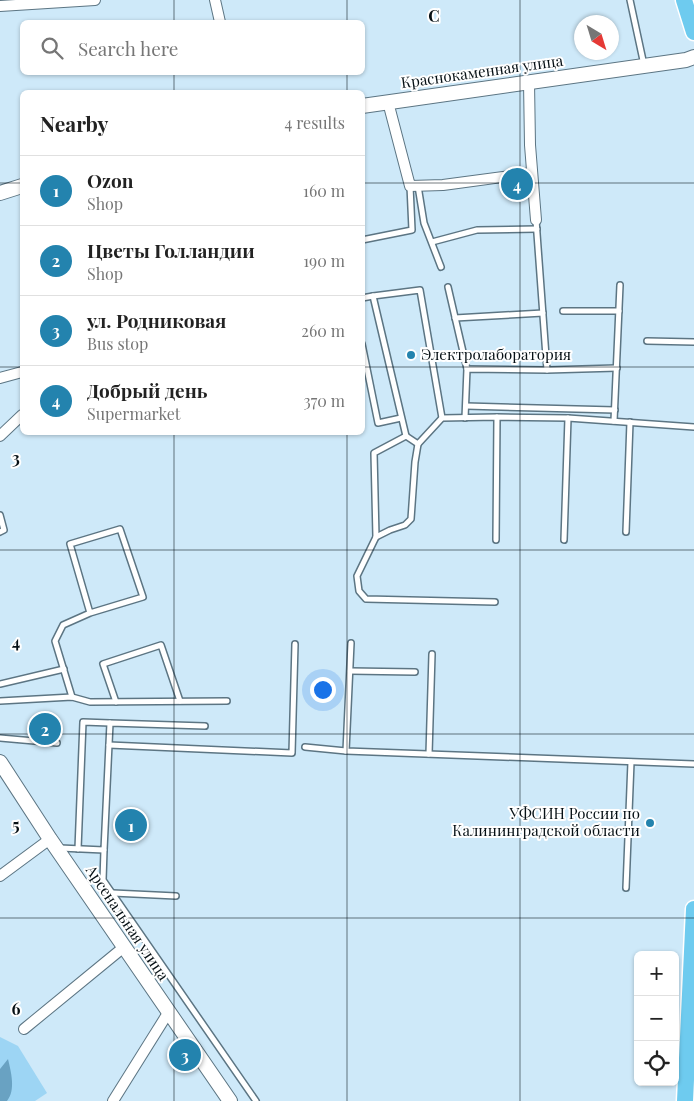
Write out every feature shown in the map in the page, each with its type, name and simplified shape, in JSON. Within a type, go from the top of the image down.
[{"type":"main road","points":[[684,0],[694,32]]},
{"type":"main road","points":[[685,1101],[694,909]]},
{"type":"street","points":[[0,6],[95,0]]},
{"type":"street","points":[[215,0],[220,20]]},
{"type":"street","name":"Краснокаменная улица","points":[[365,106],[686,60],[694,57]]},
{"type":"street","points":[[529,82],[530,145],[537,224]]},
{"type":"street","points":[[388,102],[414,186],[443,185],[532,173]]},
{"type":"street","points":[[0,193],[20,187]]},
{"type":"street","points":[[0,378],[20,373]]},
{"type":"street","points":[[0,436],[20,416]]},
{"type":"street","name":"Арсенальная улица","points":[[0,762],[168,1013],[230,1101]]},
{"type":"street","points":[[0,876],[53,843]]},
{"type":"street","points":[[24,1029],[124,947]]},
{"type":"street","points":[[113,1101],[168,1013]]},
{"type":"lane","points":[[630,0],[644,66]]},
{"type":"lane","points":[[365,239],[412,230],[414,186]]},
{"type":"lane","points":[[414,186],[424,223],[441,267]]},
{"type":"lane","points":[[432,242],[477,230],[537,224],[547,370]]},
{"type":"lane","points":[[614,422],[620,285]]},
{"type":"lane","points":[[448,287],[467,369],[465,418]]},
{"type":"lane","points":[[365,297],[420,290],[442,418]]},
{"type":"lane","points":[[373,296],[406,436],[418,444]]},
{"type":"lane","points":[[563,311],[619,311]]},
{"type":"lane","points":[[455,318],[544,313]]},
{"type":"lane","points":[[647,341],[694,342]]},
{"type":"lane","points":[[365,359],[378,423],[401,418]]},
{"type":"lane","points":[[467,369],[547,370],[616,368]]},
{"type":"lane","points":[[466,406],[615,410]]},
{"type":"lane","points":[[496,540],[497,417]]},
{"type":"lane","points":[[376,537],[405,525],[411,519],[418,444],[442,418],[568,418],[694,427]]},
{"type":"lane","points":[[564,540],[568,418]]},
{"type":"lane","points":[[626,532],[630,422]]},
{"type":"lane","points":[[406,436],[374,453],[376,537],[357,576],[359,591],[366,599],[495,602]]},
{"type":"lane","points":[[0,514],[4,530],[0,532]]},
{"type":"lane","points":[[72,697],[56,641],[63,625],[90,613],[143,597],[120,529],[70,544],[90,613]]},
{"type":"lane","points":[[346,751],[351,643]]},
{"type":"lane","points":[[109,745],[292,753],[295,644]]},
{"type":"lane","points":[[116,702],[103,664],[161,645],[180,702]]},
{"type":"lane","points":[[429,754],[432,654]]},
{"type":"lane","points":[[0,684],[64,669]]},
{"type":"lane","points":[[350,671],[414,672]]},
{"type":"lane","points":[[0,700],[72,697],[90,702],[227,701]]},
{"type":"lane","points":[[78,849],[83,722],[206,726]]},
{"type":"lane","points":[[110,723],[103,880],[256,1101]]},
{"type":"lane","points":[[0,738],[57,743]]},
{"type":"lane","points":[[305,747],[346,751],[694,764]]},
{"type":"lane","points":[[626,888],[631,762]]},
{"type":"lane","points":[[53,843],[78,849],[104,850]]},
{"type":"lane","points":[[113,893],[176,896]]},
{"type":"shaded area","points":[[0,1037],[18,1046],[47,1093],[35,1101],[0,1101]]},
{"type":"shaded area","points":[[8,1059],[12,1081],[11,1092],[7,1101],[0,1101],[0,1069]]},
{"type":"place","name":"Добрый день","points":[[517,184]]},
{"type":"place","name":"Электролаборатория","points":[[411,355]]},
{"type":"place","name":"Цветы Голландии","points":[[45,729]]},
{"type":"place","name":"УФСИН России по Калининградской области","points":[[650,823]]},
{"type":"place","name":"Ozon","points":[[131,825]]},
{"type":"place","name":"ул. Родниковая","points":[[185,1055]]}]
